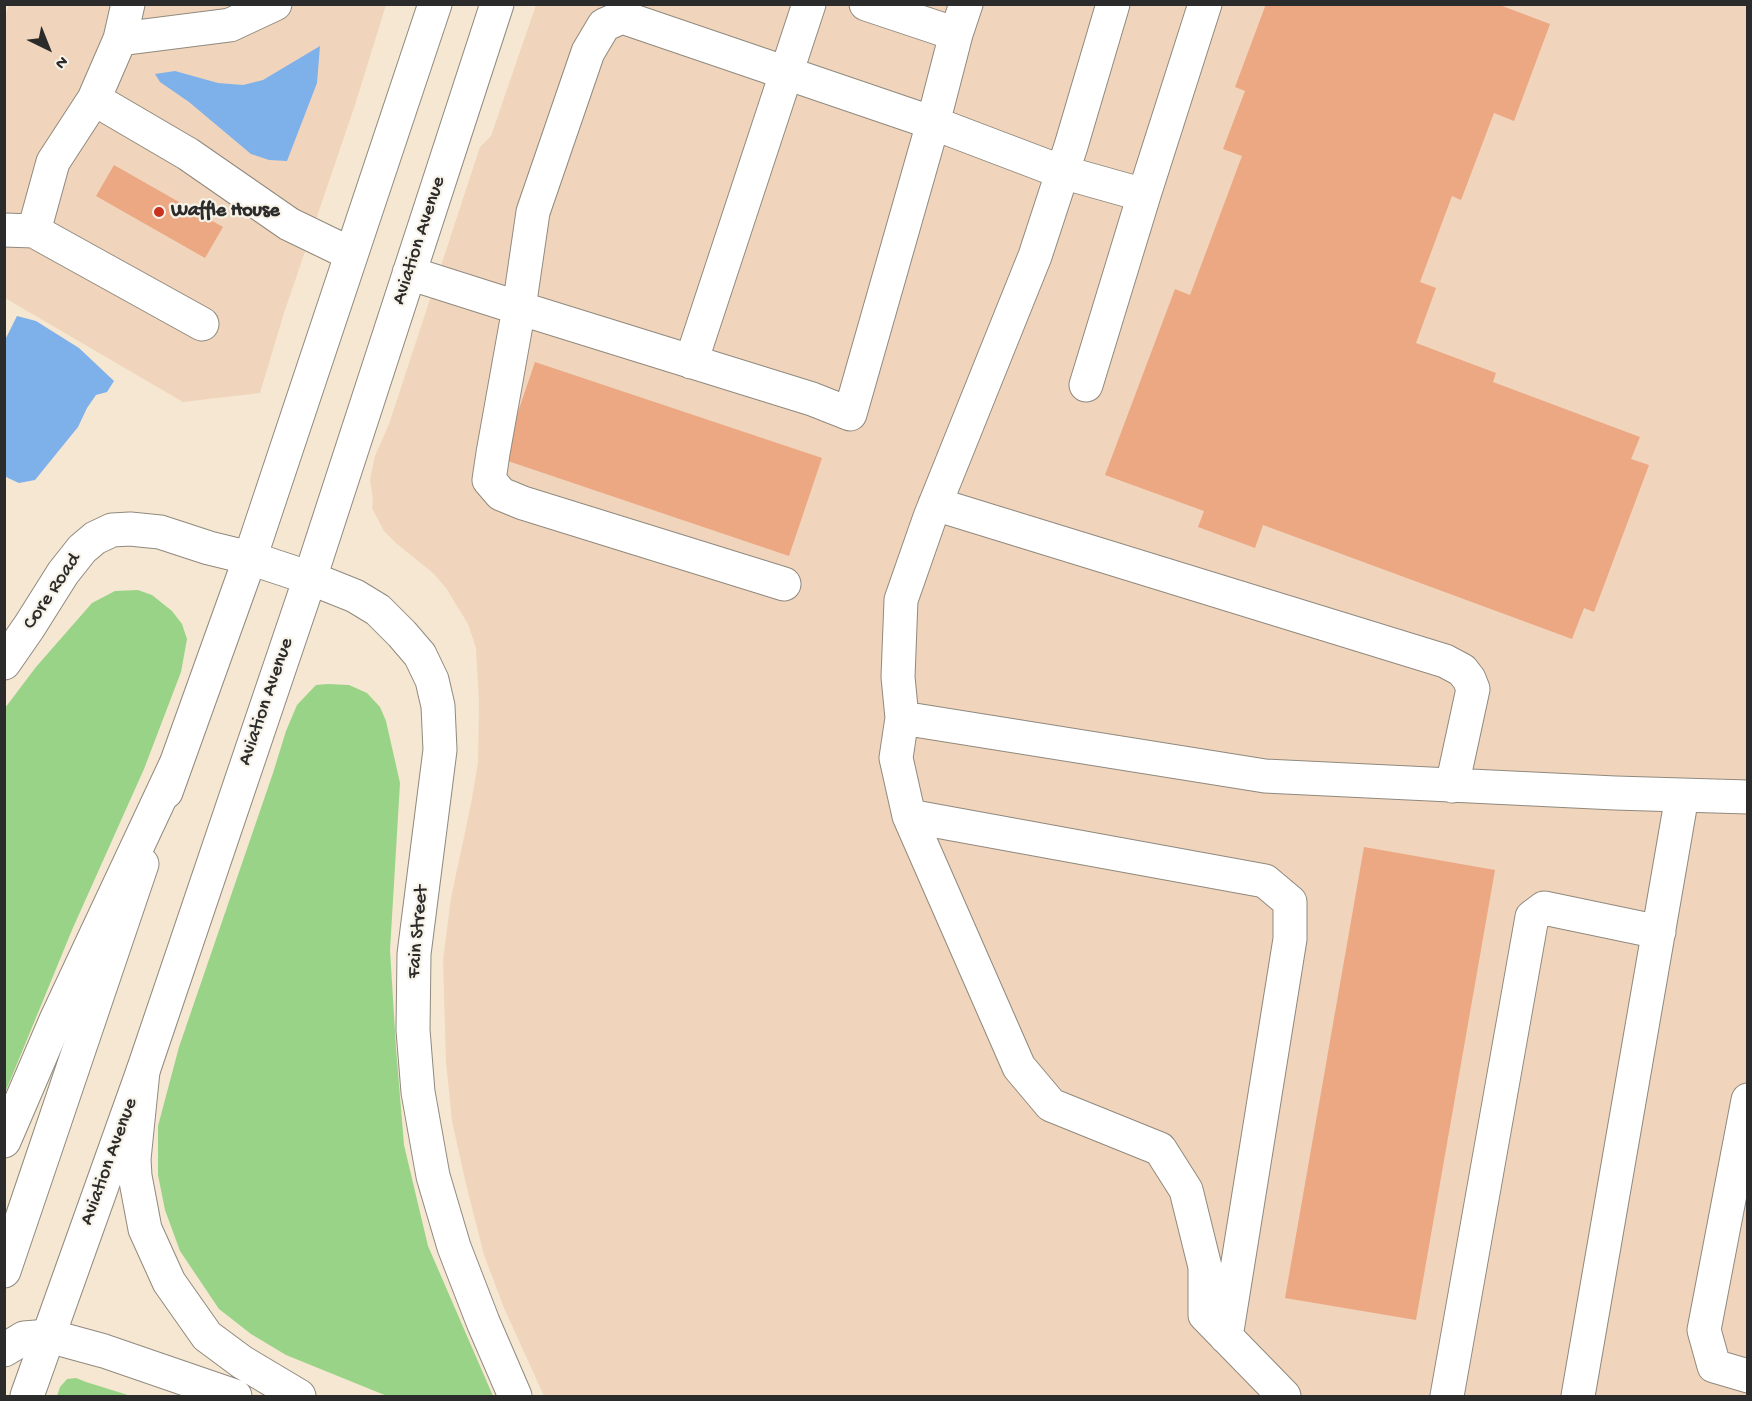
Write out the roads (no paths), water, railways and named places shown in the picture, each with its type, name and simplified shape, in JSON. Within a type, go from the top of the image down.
[{"type":"main road","points":[[128,4],[120,39],[94,99],[53,162],[19,231],[202,324]]},
{"type":"main road","points":[[120,39],[230,25],[275,4]]},
{"type":"main road","points":[[4,1271],[175,766],[250,558],[435,4]]},
{"type":"main road","name":"Aviation Avenue","points":[[27,1396],[143,1071],[310,578],[497,4]]},
{"type":"main road","points":[[691,362],[809,4]]},
{"type":"main road","points":[[409,273],[812,399],[850,414],[961,19],[866,4]]},
{"type":"main road","points":[[1113,4],[1035,256],[935,504],[901,600],[898,677],[902,718],[896,758],[909,816],[1019,1067],[1051,1105],[1160,1149],[1186,1190],[1205,1267],[1205,1315],[1284,1396]]},
{"type":"main road","points":[[1086,385],[1205,4]]},
{"type":"main road","points":[[784,584],[534,506],[501,494],[489,480],[533,212],[588,52],[604,25],[622,17],[933,123],[1062,172],[1144,195]]},
{"type":"main road","points":[[94,99],[188,154],[289,224],[351,254]]},
{"type":"main road","points":[[935,504],[1445,662],[1461,670],[1473,689],[1452,786]]},
{"type":"main road","name":"Core Road","points":[[4,663],[69,565],[95,538],[112,530],[160,532],[250,558]]},
{"type":"main road","name":"Fain Street","points":[[250,558],[355,596],[378,610],[420,655],[432,680],[438,706],[440,750],[414,954],[412,1030],[418,1092],[433,1176],[454,1247],[515,1396]]},
{"type":"main road","points":[[902,718],[1265,776],[1452,786],[1748,797]]},
{"type":"main road","points":[[4,1141],[56,1020],[175,766]]},
{"type":"main road","points":[[1578,1396],[1682,796]]},
{"type":"main road","points":[[909,816],[1265,881],[1290,902],[1290,939],[1226,1336]]},
{"type":"main road","points":[[1447,1396],[1532,917],[1544,908],[1659,932]]},
{"type":"main road","points":[[143,1071],[134,1159],[135,1176],[145,1229],[169,1282],[207,1335],[242,1362],[299,1396]]},
{"type":"main road","points":[[1748,1100],[1704,1330],[1714,1366],[1748,1376]]},
{"type":"main road","points":[[4,1350],[24,1338],[49,1336],[104,1351],[235,1396]]},
{"type":"water","points":[[320,46],[317,83],[287,161],[269,160],[251,154],[189,102],[160,82],[155,74],[175,71],[218,83],[243,85],[263,80]]},
{"type":"water","points":[[17,316],[36,321],[79,348],[114,381],[107,392],[96,395],[78,427],[35,480],[19,483],[4,475],[5,340]]},
{"type":"place","name":"Waffle House","points":[[159,212]]}]
